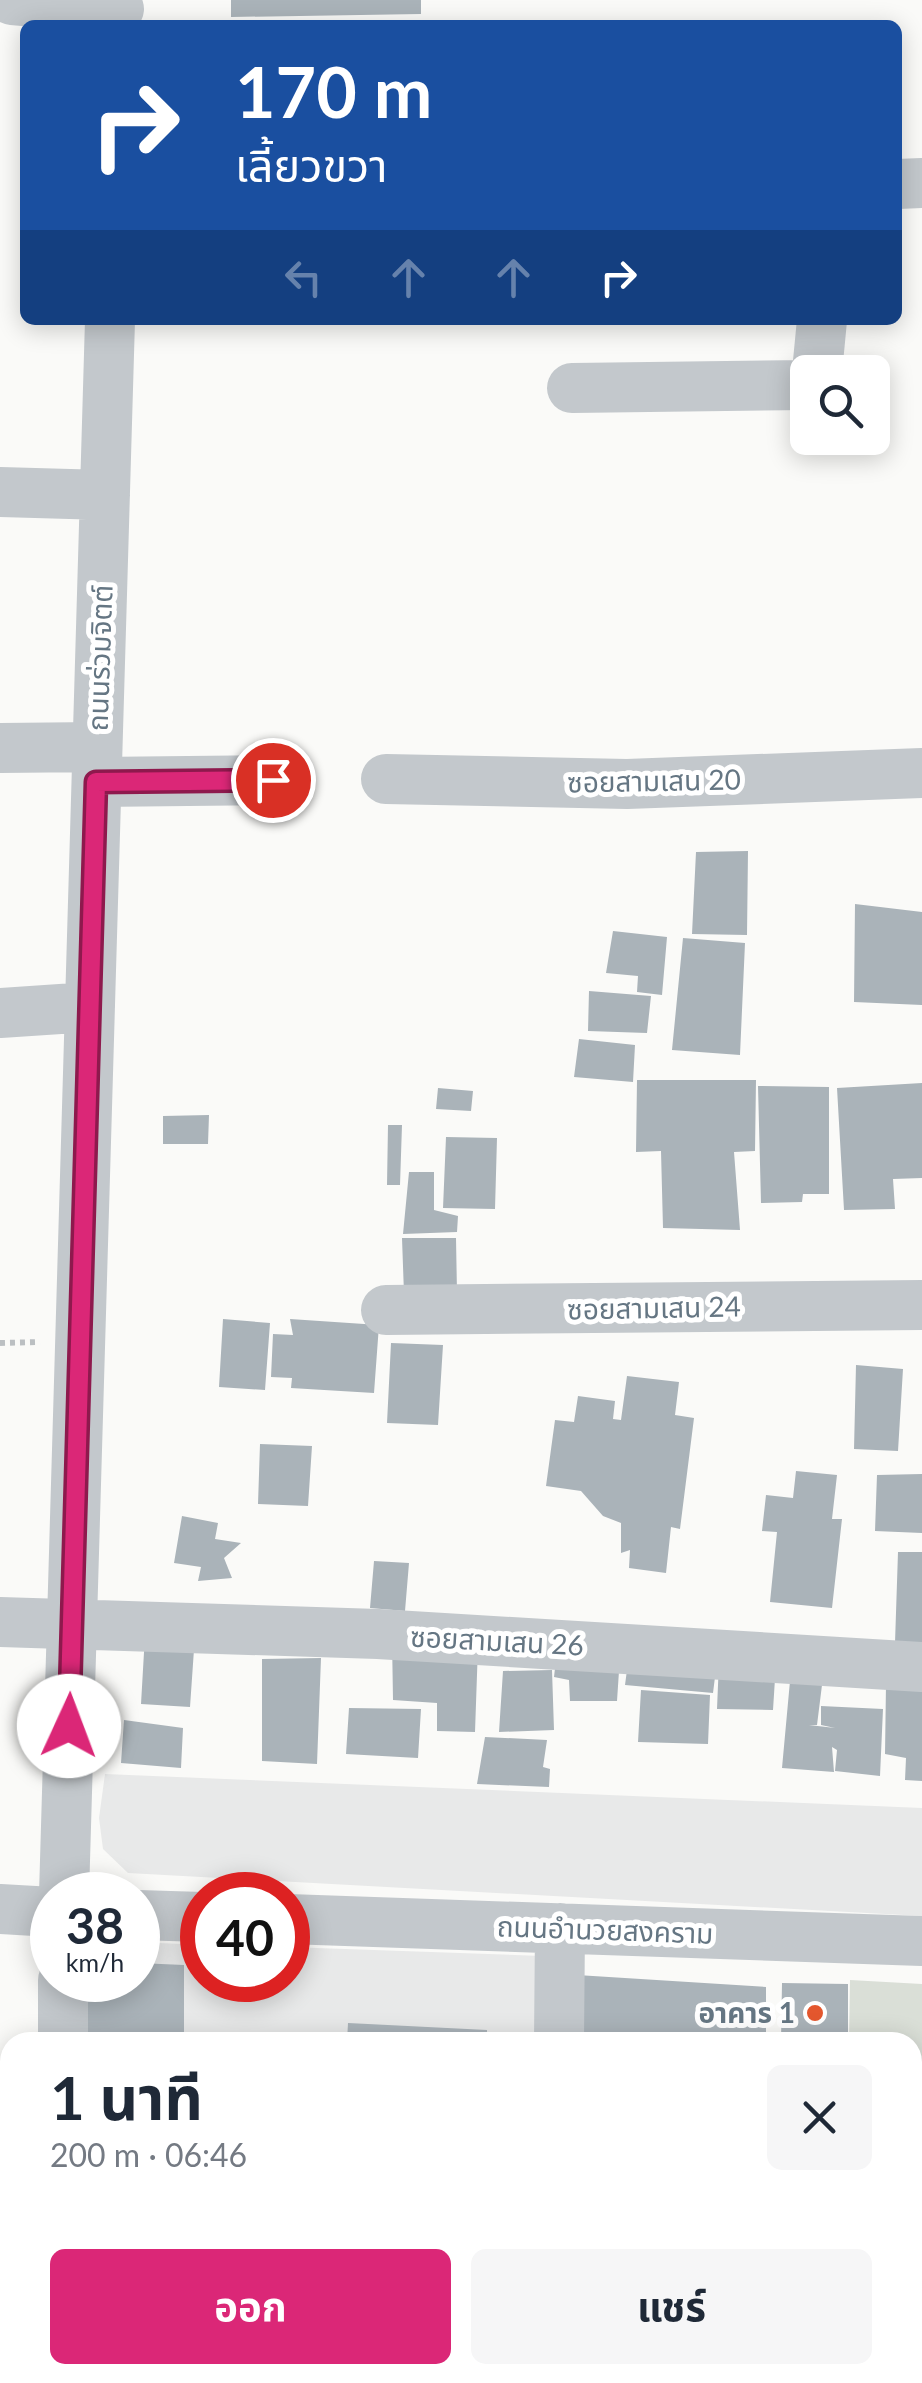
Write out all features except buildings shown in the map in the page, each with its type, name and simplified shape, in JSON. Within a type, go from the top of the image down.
[{"type":"street","points":[[12,0],[119,11]]},
{"type":"street","name":"ถนนร่วมจิตต์","points":[[65,1872],[110,325]]},
{"type":"street","points":[[819,355],[822,325]]},
{"type":"street","points":[[572,388],[790,385]]},
{"type":"street","points":[[0,492],[104,495]]},
{"type":"street","points":[[0,748],[97,764],[273,780]]},
{"type":"street","name":"ซอยสามเสน 20","points":[[386,779],[627,784],[922,773]]},
{"type":"street","points":[[0,1013],[90,1007]]},
{"type":"street","name":"ซอยสามเสน 24","points":[[386,1310],[922,1305]]},
{"type":"street","name":"ซอยสามเสน 26","points":[[0,1622],[397,1635],[922,1667]]},
{"type":"street","points":[[0,1909],[30,1911]]},
{"type":"street","name":"ถนนอำนวยสงคราม","points":[[310,1921],[922,1941]]},
{"type":"street","points":[[559,2032],[560,1928]]},
{"type":"street","points":[[63,2002],[63,2032]]},
{"type":"path","points":[[0,1344],[52,1341]]},
{"type":"shaded area","points":[[105,1774],[922,1808],[922,1916],[310,1883],[310,1872],[180,1872],[180,1876],[127,1872],[103,1849],[99,1818]]},
{"type":"shaded area","points":[[160,1943],[180,1944],[180,2002],[310,2002],[310,1948],[570,1957],[571,2032],[76,2032],[112,2002],[160,2002]]},
{"type":"shaded area","points":[[850,1980],[922,1984],[922,2032],[849,2032]]},
{"type":"place","name":"อาคาร 1","points":[[815,2013]]},
{"type":"route","points":[[69,1726],[96,782],[273,780]]}]
